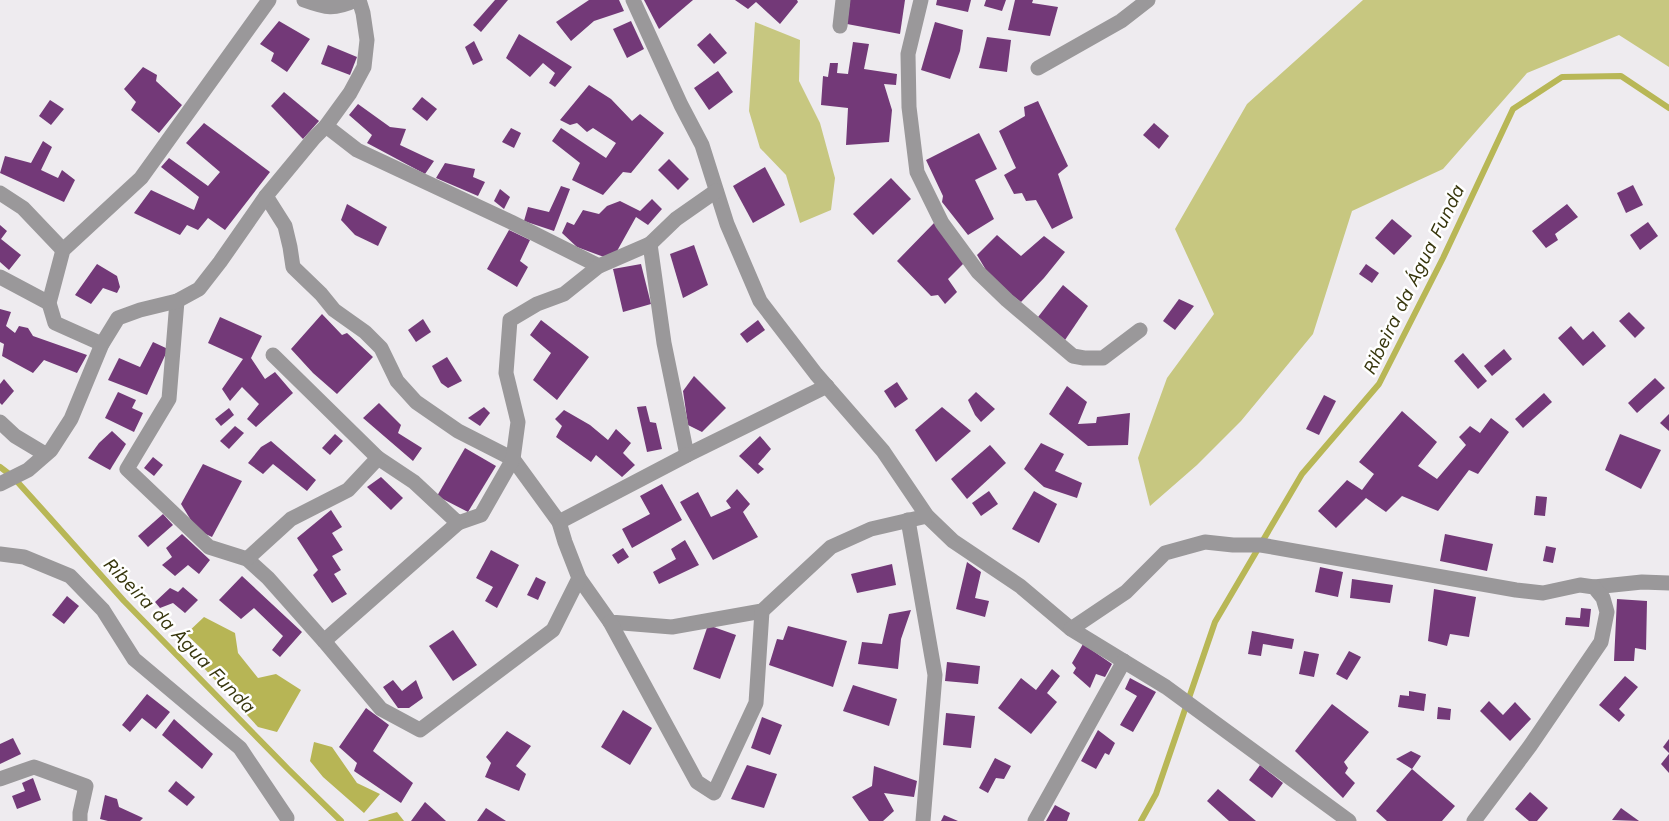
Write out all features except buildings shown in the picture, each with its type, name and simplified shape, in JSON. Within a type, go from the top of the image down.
[{"type":"street","points":[[102,344],[55,323],[49,304],[63,250],[141,178],[269,0]]},
{"type":"street","points":[[0,484],[28,470],[51,450],[71,419],[102,344],[118,318],[140,310],[177,301],[199,289],[266,196],[326,126],[350,93],[364,67],[367,40],[363,13],[357,0],[342,6],[326,8],[304,0]]},
{"type":"street","points":[[633,0],[681,106],[702,145],[727,224],[760,301],[827,386],[883,451],[927,516],[954,541],[1020,586],[1071,629],[1166,687],[1349,821]]},
{"type":"street","points":[[840,26],[842,0]]},
{"type":"street","points":[[921,0],[908,54],[909,107],[917,172],[942,223],[978,272],[1006,300],[1073,356],[1103,358],[1140,330]]},
{"type":"street","points":[[1038,68],[1121,21],[1148,0]]},
{"type":"street","points":[[326,126],[357,150],[512,222],[599,266]]},
{"type":"street","points":[[324,641],[458,523],[481,515],[514,459],[518,422],[506,373],[510,320],[537,304],[564,294],[599,266],[650,244],[676,219],[716,191]]},
{"type":"street","points":[[0,193],[23,208],[63,250]]},
{"type":"street","points":[[266,196],[285,226],[293,267],[321,294],[334,310],[365,332],[381,348],[397,381],[416,402],[458,431],[514,459],[559,522],[579,578],[610,622],[697,782],[714,793],[756,703],[762,611]]},
{"type":"street","points":[[650,244],[664,343],[687,455]]},
{"type":"street","points":[[0,277],[49,304]]},
{"type":"street","points":[[177,301],[170,399],[127,469],[208,548],[247,559],[268,578],[324,641],[380,709],[420,730],[553,630],[579,578]]},
{"type":"street","points":[[272,355],[378,458],[414,482],[458,523]]},
{"type":"street","points":[[559,522],[687,455],[827,386]]},
{"type":"street","points":[[0,422],[15,436],[45,454]]},
{"type":"street","points":[[247,559],[291,519],[348,490],[378,458]]},
{"type":"street","points":[[610,622],[672,627],[762,611],[831,547],[871,529],[927,516]]},
{"type":"street","points":[[908,520],[935,675],[923,821]]},
{"type":"street","points":[[1071,629],[1126,592],[1165,553],[1205,542],[1261,545],[1516,590],[1544,593],[1580,585],[1594,587],[1642,582],[1669,583]]},
{"type":"street","points":[[0,554],[24,557],[70,576],[103,610],[134,659],[240,748],[287,818]]},
{"type":"street","points":[[1474,821],[1530,746],[1601,642],[1607,612],[1603,598],[1594,587]]},
{"type":"street","points":[[1036,821],[1124,661]]},
{"type":"street","points":[[0,779],[34,767],[86,786],[80,821]]},
{"type":"shaded area","points":[[1363,0],[1669,0],[1669,67],[1619,35],[1527,73],[1443,169],[1352,211],[1313,334],[1241,421],[1197,465],[1150,506],[1138,458],[1167,378],[1214,314],[1175,229],[1247,104]]},
{"type":"shaded area","points":[[755,22],[800,40],[799,81],[820,123],[835,178],[831,210],[800,223],[786,175],[760,148],[749,111]]},
{"type":"shaded area","points":[[204,617],[235,633],[238,653],[258,678],[276,674],[301,690],[277,732],[258,727],[203,667],[205,652],[186,634]]},
{"type":"shaded area","points":[[314,742],[332,747],[357,783],[380,794],[364,813],[323,777],[310,761]]},
{"type":"shaded area","points":[[397,812],[404,821],[368,821],[369,820]]},
{"type":"waterway","name":"Ribeira da Água Funda","points":[[1141,821],[1156,794],[1215,622],[1302,474],[1379,384],[1443,258],[1513,109],[1562,77],[1621,76],[1669,108]]},
{"type":"waterway","name":"Ribeira da Água Funda","points":[[0,467],[13,477],[124,601],[341,821]]}]
